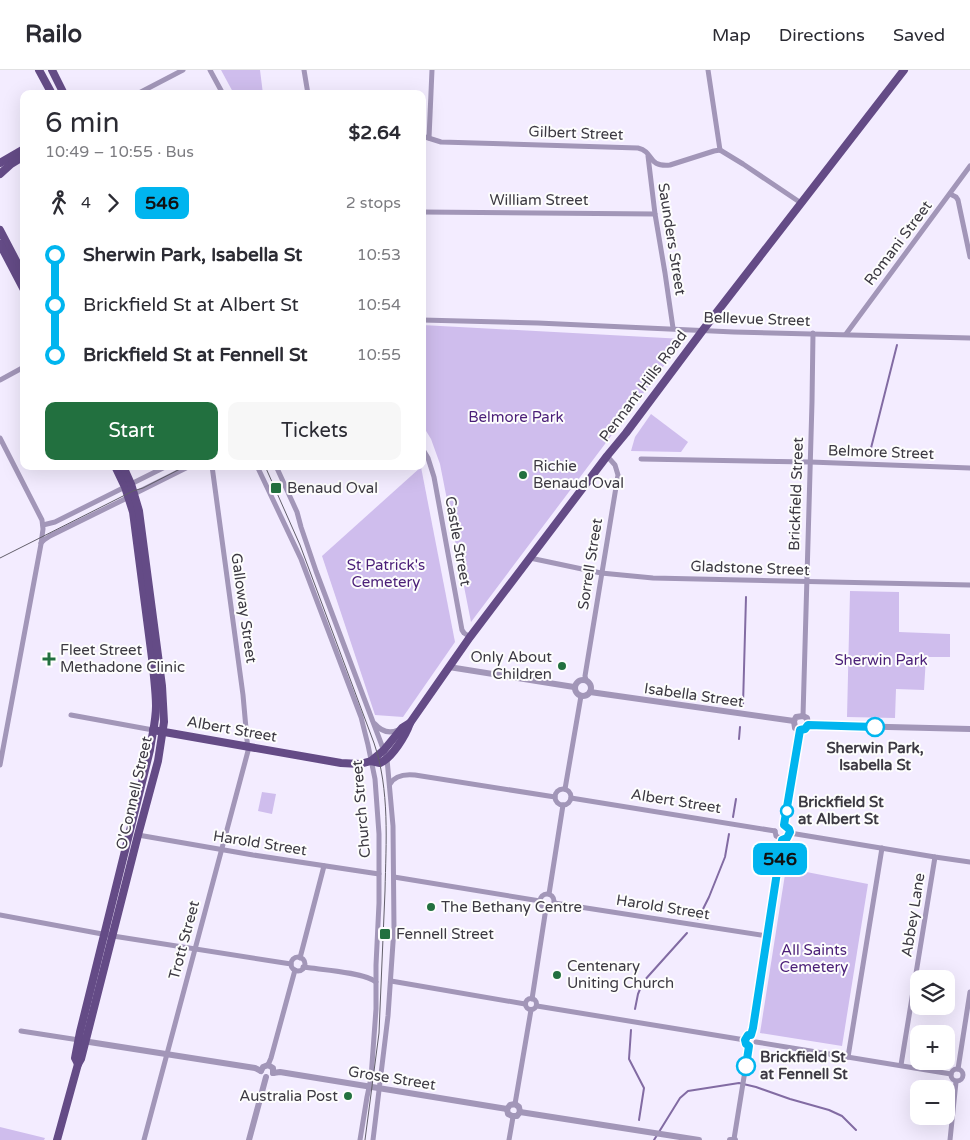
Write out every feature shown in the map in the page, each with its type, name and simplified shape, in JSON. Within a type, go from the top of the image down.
[{"type":"main road","points":[[39,70],[50,90]]},
{"type":"main road","points":[[52,70],[62,90]]},
{"type":"main road","name":"Pennant Hills Road","points":[[387,759],[408,731],[410,723],[449,667],[530,558],[904,70]]},
{"type":"main road","points":[[0,163],[20,151]]},
{"type":"main road","points":[[0,174],[20,158]]},
{"type":"main road","points":[[0,230],[20,268]]},
{"type":"main road","points":[[0,244],[20,282]]},
{"type":"main road","name":"O'Connell Street","points":[[118,470],[128,485]]},
{"type":"main road","name":"O'Connell Street","points":[[109,935],[150,750],[156,706],[156,690],[131,495],[124,470]]},
{"type":"main road","name":"O'Connell Street","points":[[58,1140],[78,1064],[81,1059],[82,1040],[109,935],[158,761],[164,722],[163,694],[139,510],[131,495]]},
{"type":"main road","name":"Pennant Hills Road","points":[[371,761],[384,750],[402,728],[410,723]]},
{"type":"main road","name":"Albert Street","points":[[153,730],[341,763],[360,764],[371,761],[380,763],[387,759]]},
{"type":"street","points":[[145,90],[183,70]]},
{"type":"street","points":[[210,70],[221,90]]},
{"type":"street","points":[[304,70],[307,90]]},
{"type":"street","points":[[430,138],[432,70]]},
{"type":"street","points":[[708,70],[720,150],[801,203]]},
{"type":"street","name":"Gilbert Street","points":[[426,137],[441,142],[634,148],[642,149],[657,164],[663,165],[670,165],[720,150]]},
{"type":"street","name":"Saunders Street","points":[[648,154],[655,214],[673,328]]},
{"type":"street","name":"Romani Street","points":[[846,334],[970,166]]},
{"type":"street","points":[[950,194],[958,200],[970,257]]},
{"type":"street","name":"William Street","points":[[426,212],[655,214]]},
{"type":"street","name":"Bellevue Street","points":[[426,320],[970,338]]},
{"type":"street","name":"Brickfield Street","points":[[803,716],[813,333]]},
{"type":"street","points":[[0,380],[20,369]]},
{"type":"street","points":[[0,438],[36,507],[43,525],[0,765]]},
{"type":"street","name":"Castle Street","points":[[426,456],[434,477],[462,630],[470,638]]},
{"type":"street","name":"Sorrell Street","points":[[586,680],[585,676],[601,573],[618,475],[615,465],[607,456]]},
{"type":"street","name":"Belmore Street","points":[[641,459],[810,462],[970,468]]},
{"type":"street","points":[[43,525],[55,522],[159,470]]},
{"type":"street","points":[[41,544],[46,538],[182,470]]},
{"type":"street","name":"Church Street","points":[[259,470],[306,571],[361,717],[375,779],[379,834],[376,1022],[370,1087],[360,1140]]},
{"type":"street","name":"Church Street","points":[[278,470],[297,512],[316,571],[387,759],[393,826],[394,928],[388,1016],[372,1140]]},
{"type":"street","name":"Galloway Street","points":[[212,473],[243,695],[248,746]]},
{"type":"street","name":"Gladstone Street","points":[[530,558],[601,573],[654,578],[970,586]]},
{"type":"street","points":[[449,667],[574,687]]},
{"type":"street","points":[[574,687],[579,680],[586,680],[591,685],[590,692],[587,695],[580,696]]},
{"type":"street","points":[[574,687],[580,696]]},
{"type":"street","name":"Isabella Street","points":[[590,692],[794,721]]},
{"type":"street","points":[[565,789],[580,696]]},
{"type":"street","name":"Albert Street","points":[[72,716],[153,730]]},
{"type":"street","points":[[800,730],[794,726],[794,721],[798,716],[803,716],[808,720],[808,725]]},
{"type":"street","points":[[373,722],[388,733],[402,728]]},
{"type":"street","points":[[800,730],[805,729],[808,725],[970,729]]},
{"type":"street","points":[[784,825],[800,730]]},
{"type":"street","name":"Trott Street","points":[[144,1140],[248,754],[248,746]]},
{"type":"street","points":[[390,784],[392,780],[399,776],[409,774],[555,797]]},
{"type":"street","points":[[555,797],[559,790],[565,789],[570,792],[571,798],[569,802],[563,805]]},
{"type":"street","points":[[555,797],[557,802],[563,805]]},
{"type":"street","name":"Albert Street","points":[[571,798],[775,832]]},
{"type":"street","points":[[549,894],[563,805]]},
{"type":"street","points":[[782,840],[778,838],[775,832],[779,826],[784,825]]},
{"type":"street","points":[[784,825],[790,832],[970,862]]},
{"type":"street","points":[[782,840],[787,838],[790,832]]},
{"type":"street","name":"Harold Street","points":[[138,836],[379,874]]},
{"type":"street","points":[[745,1040],[748,1035],[751,1035],[755,1020],[782,840]]},
{"type":"street","points":[[848,1057],[882,848]]},
{"type":"street","name":"Abbey Lane","points":[[901,1066],[935,857]]},
{"type":"street","points":[[300,958],[324,866]]},
{"type":"street","points":[[394,877],[540,901]]},
{"type":"street","points":[[549,894],[554,897],[552,907],[546,908],[541,905],[540,901],[542,895],[549,894]]},
{"type":"street","name":"Harold Street","points":[[554,904],[767,936]]},
{"type":"street","points":[[532,999],[546,908]]},
{"type":"street","points":[[0,915],[109,935],[291,964],[296,970]]},
{"type":"street","points":[[291,964],[294,958],[300,958],[304,961],[303,967]]},
{"type":"street","points":[[296,970],[303,967],[311,968],[369,978],[376,982]]},
{"type":"street","points":[[261,1071],[263,1067],[268,1065],[271,1058],[296,970]]},
{"type":"street","points":[[391,981],[525,1004],[531,1010]]},
{"type":"street","points":[[958,1069],[970,992]]},
{"type":"street","points":[[525,1004],[528,999],[532,999]]},
{"type":"street","points":[[532,999],[535,1000],[537,1006]]},
{"type":"street","points":[[515,1104],[531,1010],[537,1006],[745,1040]]},
{"type":"street","points":[[21,1031],[255,1068],[266,1077]]},
{"type":"street","points":[[751,1035],[755,1037],[756,1042]]},
{"type":"street","points":[[730,1140],[735,1140],[749,1046],[745,1040]]},
{"type":"street","points":[[756,1042],[950,1074]]},
{"type":"street","points":[[749,1046],[755,1045],[756,1042]]},
{"type":"street","points":[[266,1077],[271,1077],[273,1073],[273,1068],[268,1065]]},
{"type":"street","points":[[950,1074],[953,1070],[958,1069]]},
{"type":"street","points":[[958,1069],[962,1072],[963,1076],[970,1078]]},
{"type":"street","name":"Grose Street","points":[[273,1073],[280,1072],[507,1109]]},
{"type":"street","points":[[950,1074],[951,1079],[956,1082]]},
{"type":"street","points":[[956,1082],[961,1081],[963,1076]]},
{"type":"street","points":[[249,1140],[266,1077]]},
{"type":"street","points":[[950,1140],[956,1082]]},
{"type":"street","points":[[513,1117],[508,1114],[507,1109],[510,1105],[515,1104]]},
{"type":"street","points":[[515,1104],[519,1107],[520,1112]]},
{"type":"street","points":[[513,1117],[517,1116],[520,1112]]},
{"type":"street","points":[[520,1112],[699,1140]]},
{"type":"street","points":[[509,1140],[513,1117]]},
{"type":"green space","points":[[221,70],[260,70],[262,90],[232,90]]},
{"type":"green space","name":"Belmore Park","points":[[426,325],[684,339],[471,622],[440,464],[426,431]]},
{"type":"green space","points":[[651,414],[688,442],[681,452],[631,451],[635,437]]},
{"type":"green space","name":"St Patrick's Cemetery","points":[[418,470],[422,470],[455,642],[403,717],[375,715],[322,556]]},
{"type":"green space","name":"Sherwin Park","points":[[850,591],[899,592],[899,632],[950,634],[950,657],[926,657],[924,690],[896,689],[895,718],[847,717]]},
{"type":"green space","points":[[262,792],[276,794],[272,814],[258,811]]},
{"type":"green space","name":"All Saints Cemetery","points":[[786,868],[868,884],[842,1046],[760,1033]]},
{"type":"green space","points":[[0,1127],[45,1138],[44,1140],[0,1140]]},
{"type":"waterway","points":[[869,456],[897,345]]},
{"type":"waterway","points":[[743,705],[746,597]]},
{"type":"waterway","points":[[739,739],[740,727]]},
{"type":"waterway","points":[[733,817],[736,799]]},
{"type":"waterway","points":[[698,919],[725,857],[729,834]]},
{"type":"waterway","points":[[635,1009],[643,982],[687,933]]},
{"type":"waterway","points":[[631,1030],[629,1059],[644,1088],[639,1120]]},
{"type":"waterway","points":[[654,1140],[680,1098],[688,1091],[739,1083],[829,1110],[842,1116],[856,1130]]},
{"type":"tram line","points":[[0,558],[178,470]]},
{"type":"tram line","points":[[267,470],[300,545],[374,743],[383,779],[386,816],[386,854],[379,1033],[365,1140]]},
{"type":"bus line","name":"546","points":[[746,1066],[749,1046],[745,1040],[748,1035],[751,1035],[753,1028],[782,840],[788,837],[790,832],[784,825],[800,730],[807,728],[808,725],[875,727]]},
{"type":"place","name":"Richie Benaud Oval","points":[[523,475]]},
{"type":"place","name":"Benaud Oval","points":[[276,488]]},
{"type":"place","name":"Fleet Street Methadone Clinic","points":[[49,659]]},
{"type":"place","name":"Only About Children","points":[[562,666]]},
{"type":"place","name":"Sherwin Park, Isabella St","points":[[875,727]]},
{"type":"place","name":"Brickfield St at Albert St","points":[[787,811]]},
{"type":"place","name":"The Bethany Centre","points":[[431,907]]},
{"type":"place","name":"Fennell Street","points":[[385,934]]},
{"type":"place","name":"Centenary Uniting Church","points":[[557,975]]},
{"type":"place","name":"Brickfield St at Fennell St","points":[[746,1066]]},
{"type":"place","name":"Australia Post","points":[[348,1096]]}]
